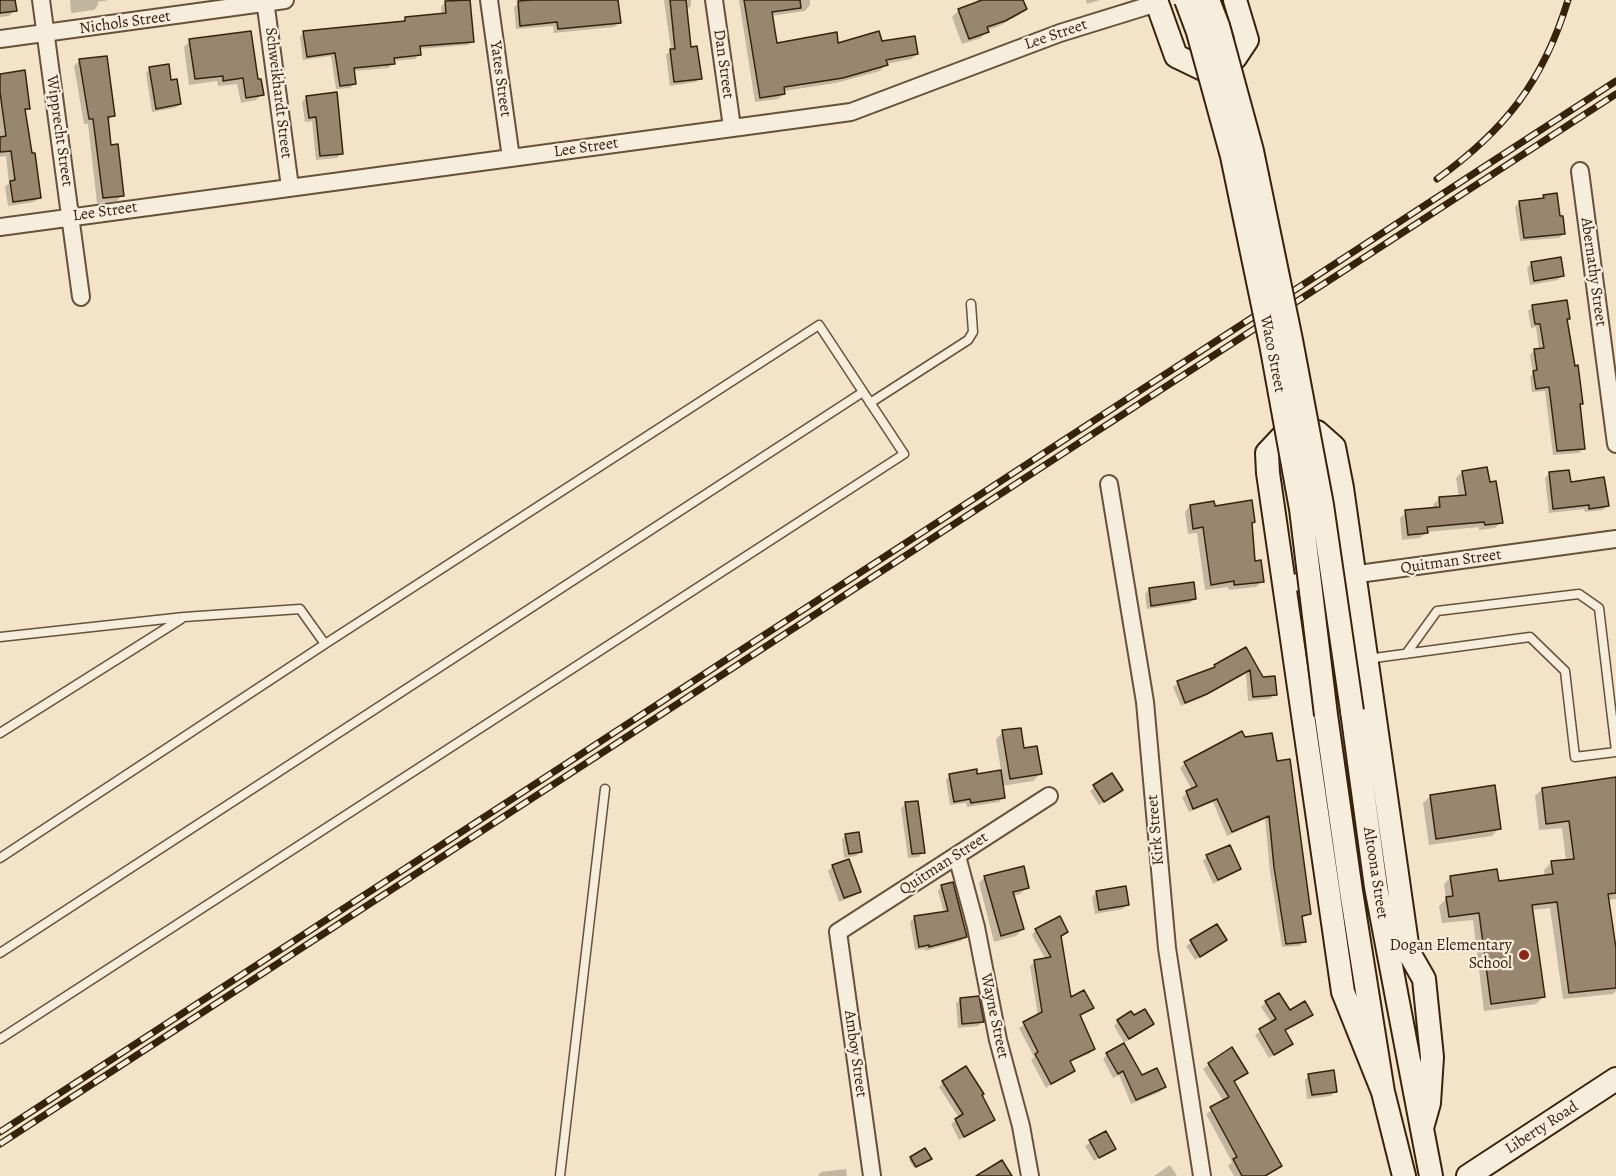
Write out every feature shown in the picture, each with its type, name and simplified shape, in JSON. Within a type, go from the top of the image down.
[{"type":"main road","name":"Waco Street","points":[[1186,0],[1198,32],[1232,156],[1271,344],[1301,509],[1326,715]]},
{"type":"main road","name":"Waco Street","points":[[1208,0],[1218,26],[1252,151],[1291,340],[1322,505],[1352,711]]},
{"type":"main road","points":[[1156,2],[1176,56],[1203,69],[1234,58],[1247,40],[1235,0]]},
{"type":"main road","points":[[1383,1092],[1344,992],[1268,473],[1268,453],[1282,437],[1317,432],[1334,447],[1342,488],[1408,951],[1405,1039]]},
{"type":"main road","name":"Altoona Street","points":[[1352,711],[1376,887],[1431,1176]]},
{"type":"main road","name":"Altoona Street","points":[[1326,715],[1383,1092],[1404,1176]]},
{"type":"main road","points":[[1408,951],[1424,979],[1432,1057],[1429,1103],[1422,1128]]},
{"type":"main road","name":"Liberty Road","points":[[1468,1176],[1616,1079]]},
{"type":"street","name":"Wipprecht Street","points":[[41,0],[81,297]]},
{"type":"street","name":"Nichols Street","points":[[0,39],[285,0]]},
{"type":"street","name":"Yates Street","points":[[489,0],[511,158]]},
{"type":"street","name":"Dan Street","points":[[714,0],[732,127]]},
{"type":"street","name":"Schweikhardt Street","points":[[266,1],[290,187]]},
{"type":"street","name":"Lee Street","points":[[0,227],[851,112],[1060,33],[1156,2]]},
{"type":"street","name":"Abernathy Street","points":[[1580,171],[1616,444]]},
{"type":"street","name":"Kirk Street","points":[[1109,484],[1145,702],[1167,948],[1202,1176]]},
{"type":"street","name":"Quitman Street","points":[[1285,584],[1616,539]]},
{"type":"street","name":"Quitman Street","points":[[838,932],[1049,796]]},
{"type":"street","name":"Wayne Street","points":[[957,856],[976,927],[998,1040],[1022,1126],[1030,1176]]},
{"type":"street","name":"Amboy Street","points":[[838,932],[872,1176]]},
{"type":"lane","points":[[870,403],[968,340],[973,332],[971,304]]},
{"type":"lane","points":[[0,858],[325,644],[819,325],[904,454],[0,1040]]},
{"type":"lane","points":[[0,953],[863,392]]},
{"type":"lane","points":[[1366,660],[1530,636],[1565,671],[1575,757],[1616,752],[1599,608],[1579,594],[1437,611],[1406,654]]},
{"type":"lane","points":[[0,637],[183,617],[300,609],[325,644]]},
{"type":"lane","points":[[0,734],[183,617]]},
{"type":"lane","points":[[560,1176],[605,789]]},
{"type":"building","points":[[0,0],[15,0],[17,11],[0,13]]},
{"type":"building","points":[[470,0],[474,42],[420,46],[421,55],[394,58],[395,64],[354,68],[356,84],[340,86],[335,53],[307,57],[303,31],[405,21],[405,17],[446,13],[445,1]]},
{"type":"building","points":[[618,0],[621,23],[558,29],[557,22],[520,26],[518,1]]},
{"type":"building","points":[[670,0],[686,0],[691,47],[697,46],[702,79],[674,82],[670,49],[675,49]]},
{"type":"building","points":[[744,0],[800,0],[801,8],[772,12],[777,43],[837,32],[838,43],[879,31],[882,41],[915,36],[918,54],[886,60],[888,65],[843,78],[784,87],[785,94],[760,98]]},
{"type":"building","points":[[982,0],[1023,0],[1027,9],[1005,21],[987,27],[989,32],[969,39],[958,9]]},
{"type":"building","points":[[251,31],[258,79],[261,79],[264,95],[246,98],[243,78],[223,81],[223,76],[195,79],[189,39]]},
{"type":"building","points":[[107,56],[115,116],[108,117],[111,145],[118,144],[124,196],[103,198],[93,119],[89,119],[79,59]]},
{"type":"building","points":[[169,64],[171,80],[177,79],[181,104],[156,109],[149,67]]},
{"type":"building","points":[[25,70],[30,109],[25,109],[32,153],[35,153],[41,198],[13,202],[10,181],[15,180],[11,151],[0,152],[0,137],[6,136],[0,74]]},
{"type":"building","points":[[337,92],[343,154],[320,156],[316,117],[309,118],[306,96]]},
{"type":"building","points":[[1557,193],[1565,234],[1524,238],[1519,201],[1544,198],[1543,195]]},
{"type":"building","points":[[1561,257],[1564,276],[1534,281],[1531,262]]},
{"type":"building","points":[[1567,300],[1570,319],[1567,319],[1575,366],[1578,365],[1583,404],[1580,404],[1585,449],[1557,451],[1549,387],[1536,389],[1533,371],[1537,370],[1534,349],[1544,348],[1540,324],[1535,324],[1532,305]]},
{"type":"building","points":[[1487,467],[1490,482],[1496,481],[1503,523],[1485,525],[1484,522],[1427,527],[1428,533],[1408,535],[1405,510],[1440,507],[1439,497],[1466,495],[1462,471]]},
{"type":"building","points":[[1569,470],[1571,482],[1604,477],[1609,506],[1589,509],[1589,505],[1553,509],[1549,472]]},
{"type":"building","points":[[1252,500],[1255,522],[1252,523],[1255,561],[1261,560],[1264,582],[1234,585],[1234,581],[1211,585],[1203,527],[1193,529],[1190,505],[1214,501],[1215,506]]},
{"type":"building","points":[[1194,582],[1196,599],[1151,606],[1149,588]]},
{"type":"building","points":[[1246,647],[1263,677],[1275,676],[1277,695],[1253,697],[1250,670],[1207,694],[1185,703],[1177,681],[1215,667],[1214,665]]},
{"type":"building","points":[[1021,728],[1024,748],[1037,746],[1042,774],[1010,779],[1002,730]]},
{"type":"building","points":[[1242,731],[1245,737],[1272,733],[1277,761],[1290,759],[1311,914],[1302,916],[1306,942],[1286,944],[1269,816],[1232,832],[1217,799],[1193,809],[1186,791],[1197,786],[1184,762]]},
{"type":"building","points":[[977,769],[977,774],[1001,770],[1005,798],[971,803],[970,799],[954,802],[949,774]]},
{"type":"building","points":[[1112,773],[1123,790],[1104,802],[1093,785]]},
{"type":"building","points":[[1616,777],[1616,893],[1608,894],[1616,948],[1616,988],[1569,993],[1557,902],[1532,905],[1545,997],[1491,1004],[1479,913],[1449,917],[1446,897],[1453,896],[1450,876],[1497,869],[1499,881],[1553,874],[1551,861],[1574,859],[1569,821],[1546,824],[1542,788]]},
{"type":"building","points":[[1495,785],[1501,829],[1436,839],[1430,795]]},
{"type":"building","points":[[918,801],[925,853],[912,854],[905,802]]},
{"type":"building","points":[[859,832],[862,852],[849,854],[845,834]]},
{"type":"building","points":[[1230,845],[1241,869],[1218,880],[1206,855]]},
{"type":"building","points":[[849,859],[861,892],[844,898],[832,865]]},
{"type":"building","points":[[1024,866],[1029,888],[1013,892],[1024,929],[1001,936],[984,876]]},
{"type":"building","points":[[953,882],[967,937],[929,947],[929,945],[919,947],[914,916],[948,911],[941,885]]},
{"type":"building","points":[[1126,886],[1129,905],[1099,910],[1096,891]]},
{"type":"building","points":[[1060,916],[1068,932],[1061,936],[1071,997],[1084,990],[1094,1008],[1080,1015],[1095,1049],[1070,1061],[1075,1071],[1051,1084],[1035,1054],[1038,1052],[1023,1022],[1042,1012],[1034,960],[1051,957],[1035,929]]},
{"type":"building","points":[[1217,924],[1227,940],[1200,957],[1190,940]]},
{"type":"building","points":[[1279,993],[1290,1010],[1305,1001],[1313,1015],[1285,1030],[1293,1044],[1274,1055],[1259,1029],[1276,1019],[1265,1001]]},
{"type":"building","points":[[979,996],[984,1022],[962,1024],[960,998]]},
{"type":"building","points":[[1145,1009],[1154,1024],[1129,1039],[1117,1020],[1131,1011],[1134,1015]]},
{"type":"building","points":[[1124,1043],[1142,1075],[1157,1068],[1166,1087],[1136,1100],[1123,1071],[1118,1074],[1106,1053]]},
{"type":"building","points":[[1232,1047],[1248,1073],[1234,1081],[1282,1166],[1265,1176],[1242,1176],[1233,1159],[1237,1157],[1210,1107],[1229,1097],[1208,1063]]},
{"type":"building","points":[[966,1066],[984,1094],[982,1095],[995,1120],[964,1137],[955,1119],[963,1114],[942,1081]]},
{"type":"building","points":[[1334,1070],[1337,1092],[1312,1095],[1308,1074]]},
{"type":"building","points":[[1106,1131],[1116,1149],[1099,1158],[1089,1140]]},
{"type":"building","points":[[925,1148],[932,1159],[916,1167],[910,1157]]},
{"type":"building","points":[[1002,1160],[1012,1176],[976,1176]]},
{"type":"railway","points":[[1437,179],[1483,142],[1519,102],[1547,56],[1568,0]]},
{"type":"railway","points":[[0,1132],[1616,81]]},
{"type":"railway","points":[[0,1144],[1616,94]]},
{"type":"place","name":"Dogan Elementary School","points":[[1524,955]]}]
